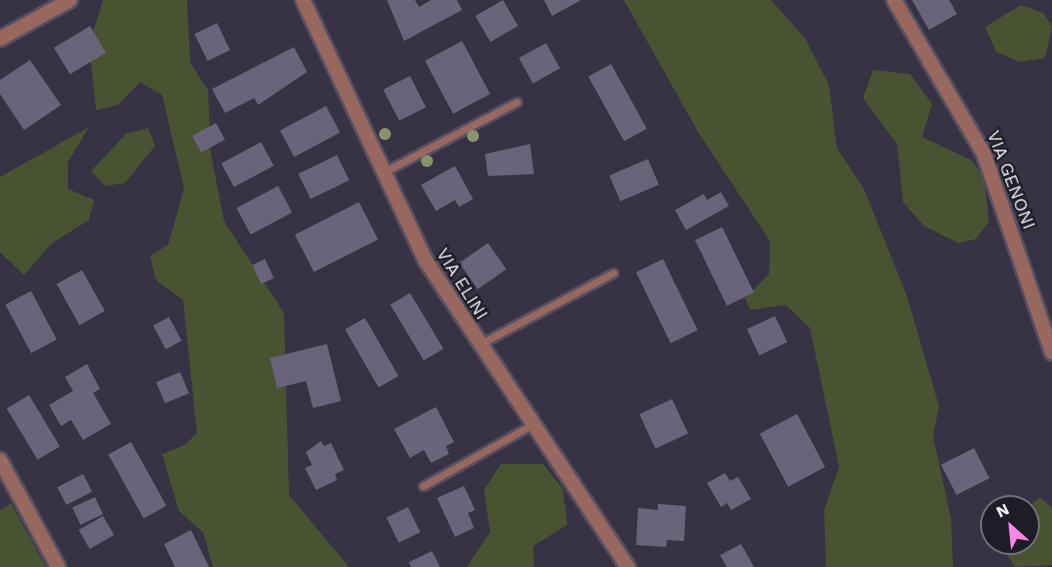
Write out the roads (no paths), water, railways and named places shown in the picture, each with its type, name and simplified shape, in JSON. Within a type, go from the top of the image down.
[{"type":"street","points":[[0,39],[70,0]]},
{"type":"street","name":"VIA ELINI","points":[[303,0],[420,250],[479,345],[628,567]]},
{"type":"street","name":"VIA GENONI","points":[[894,0],[984,154],[1052,353]]},
{"type":"street","points":[[0,460],[58,567]]},
{"type":"lane","points":[[384,172],[517,102]]},
{"type":"lane","points":[[479,345],[612,273]]},
{"type":"lane","points":[[423,486],[533,424]]}]
